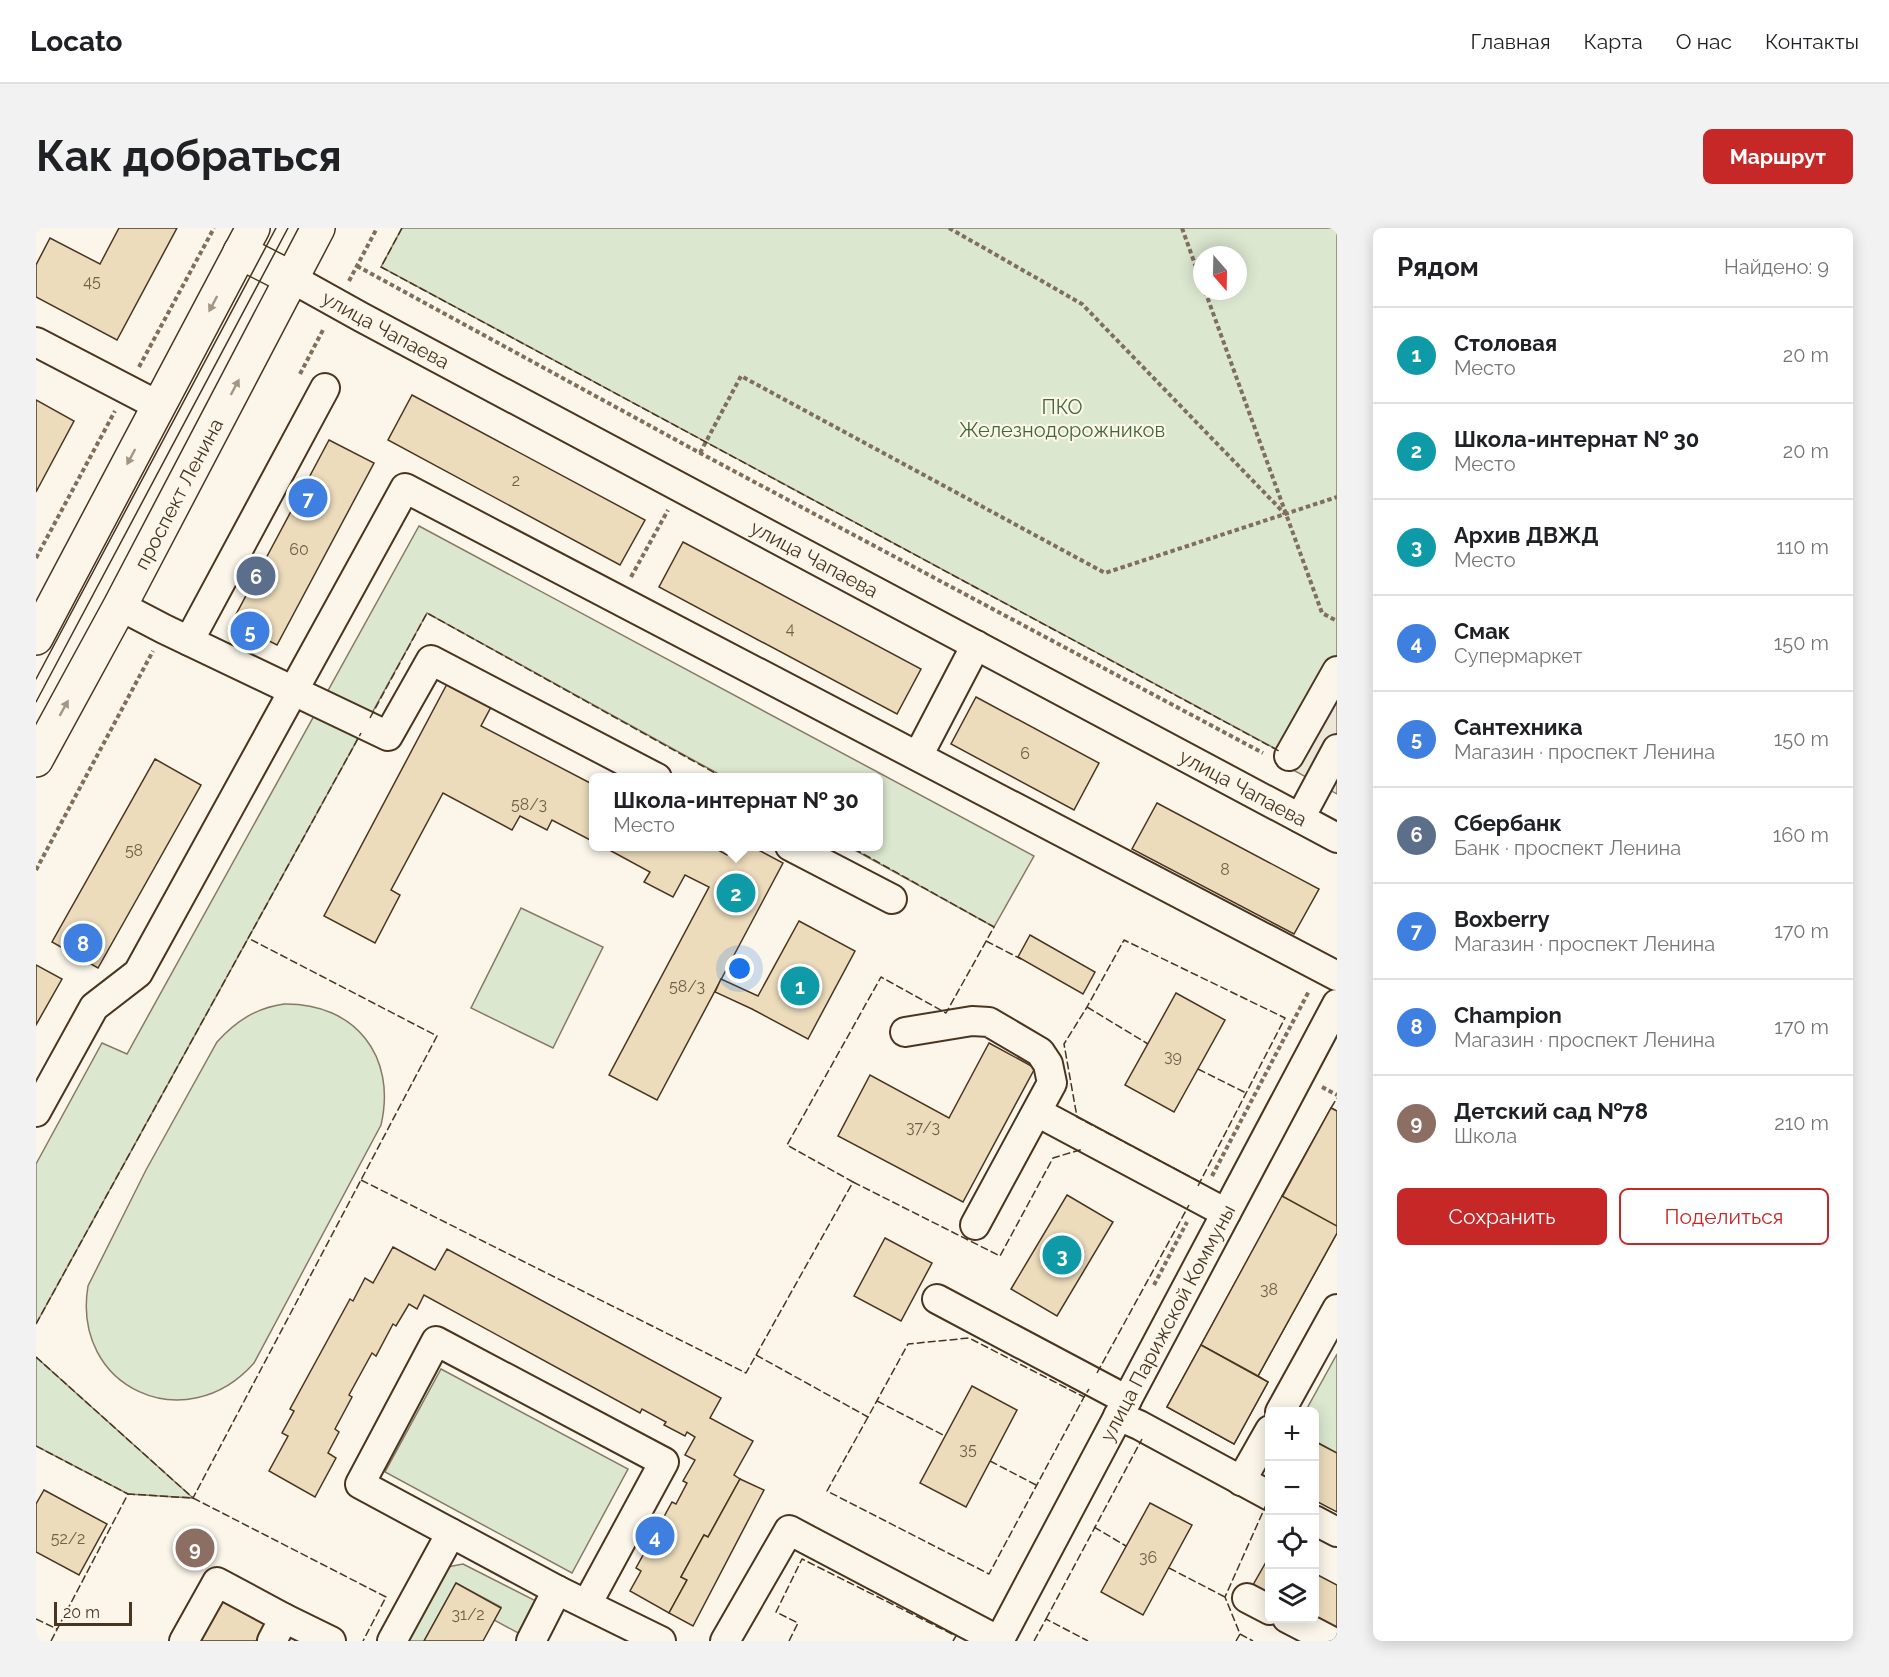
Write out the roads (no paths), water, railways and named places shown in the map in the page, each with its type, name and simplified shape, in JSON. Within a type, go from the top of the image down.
[{"type":"highway","name":"проспект Ленина","points":[[36,760],[120,606],[318,228]]},
{"type":"highway","points":[[36,638],[247,240],[291,278]]},
{"type":"street","name":"улица Чапаева","points":[[291,278],[345,309],[1337,838]]},
{"type":"street","points":[[39,351],[159,406]]},
{"type":"street","points":[[189,641],[325,388]]},
{"type":"street","points":[[36,1112],[94,1007],[138,973],[405,488],[1337,976]]},
{"type":"street","points":[[120,606],[388,736],[431,660],[649,773]]},
{"type":"street","points":[[918,756],[976,645]]},
{"type":"street","points":[[1276,755],[1337,671]]},
{"type":"street","points":[[1300,818],[1337,749]]},
{"type":"street","points":[[800,851],[892,899]]},
{"type":"street","name":"улица Парижской Коммуны","points":[[999,1641],[1337,1004]]},
{"type":"street","points":[[905,1032],[972,1021],[990,1022],[1041,1052],[1048,1064],[1053,1083],[975,1225]]},
{"type":"street","points":[[1037,1112],[1226,1213]]},
{"type":"street","points":[[937,1299],[1123,1408],[1139,1425],[1265,1494]]},
{"type":"street","points":[[1283,1407],[1337,1309]]},
{"type":"street","points":[[587,1604],[664,1462],[436,1341],[360,1484],[557,1590],[661,1641]]},
{"type":"street","points":[[1241,1480],[1265,1437]]},
{"type":"street","points":[[1319,1523],[1337,1532]]},
{"type":"street","points":[[725,1641],[789,1530],[999,1641]]},
{"type":"street","points":[[392,1641],[451,1533]]},
{"type":"street","points":[[184,1641],[217,1582],[278,1629],[331,1641]]},
{"type":"street","points":[[531,1641],[557,1590]]},
{"type":"street","points":[[1297,1623],[1331,1641]]},
{"type":"tram line","points":[[36,679],[276,228]]},
{"type":"tram line","points":[[36,702],[288,228]]},
{"type":"place","name":"Boxberry","points":[[308,498]]},
{"type":"place","name":"Сбербанк","points":[[256,576]]},
{"type":"place","name":"Сантехника","points":[[250,631]]},
{"type":"place","name":"Школа-интернат № 30","points":[[736,893]]},
{"type":"place","name":"Champion","points":[[83,943]]},
{"type":"place","name":"Столовая","points":[[800,986]]},
{"type":"place","name":"Архив ДВЖД","points":[[1062,1255]]},
{"type":"place","name":"Смак","points":[[655,1536]]},
{"type":"place","name":"Детский сад №78","points":[[195,1548]]},
{"type":"park label","name":"ПКО Железнодорожников","points":[[1062,418]]}]
